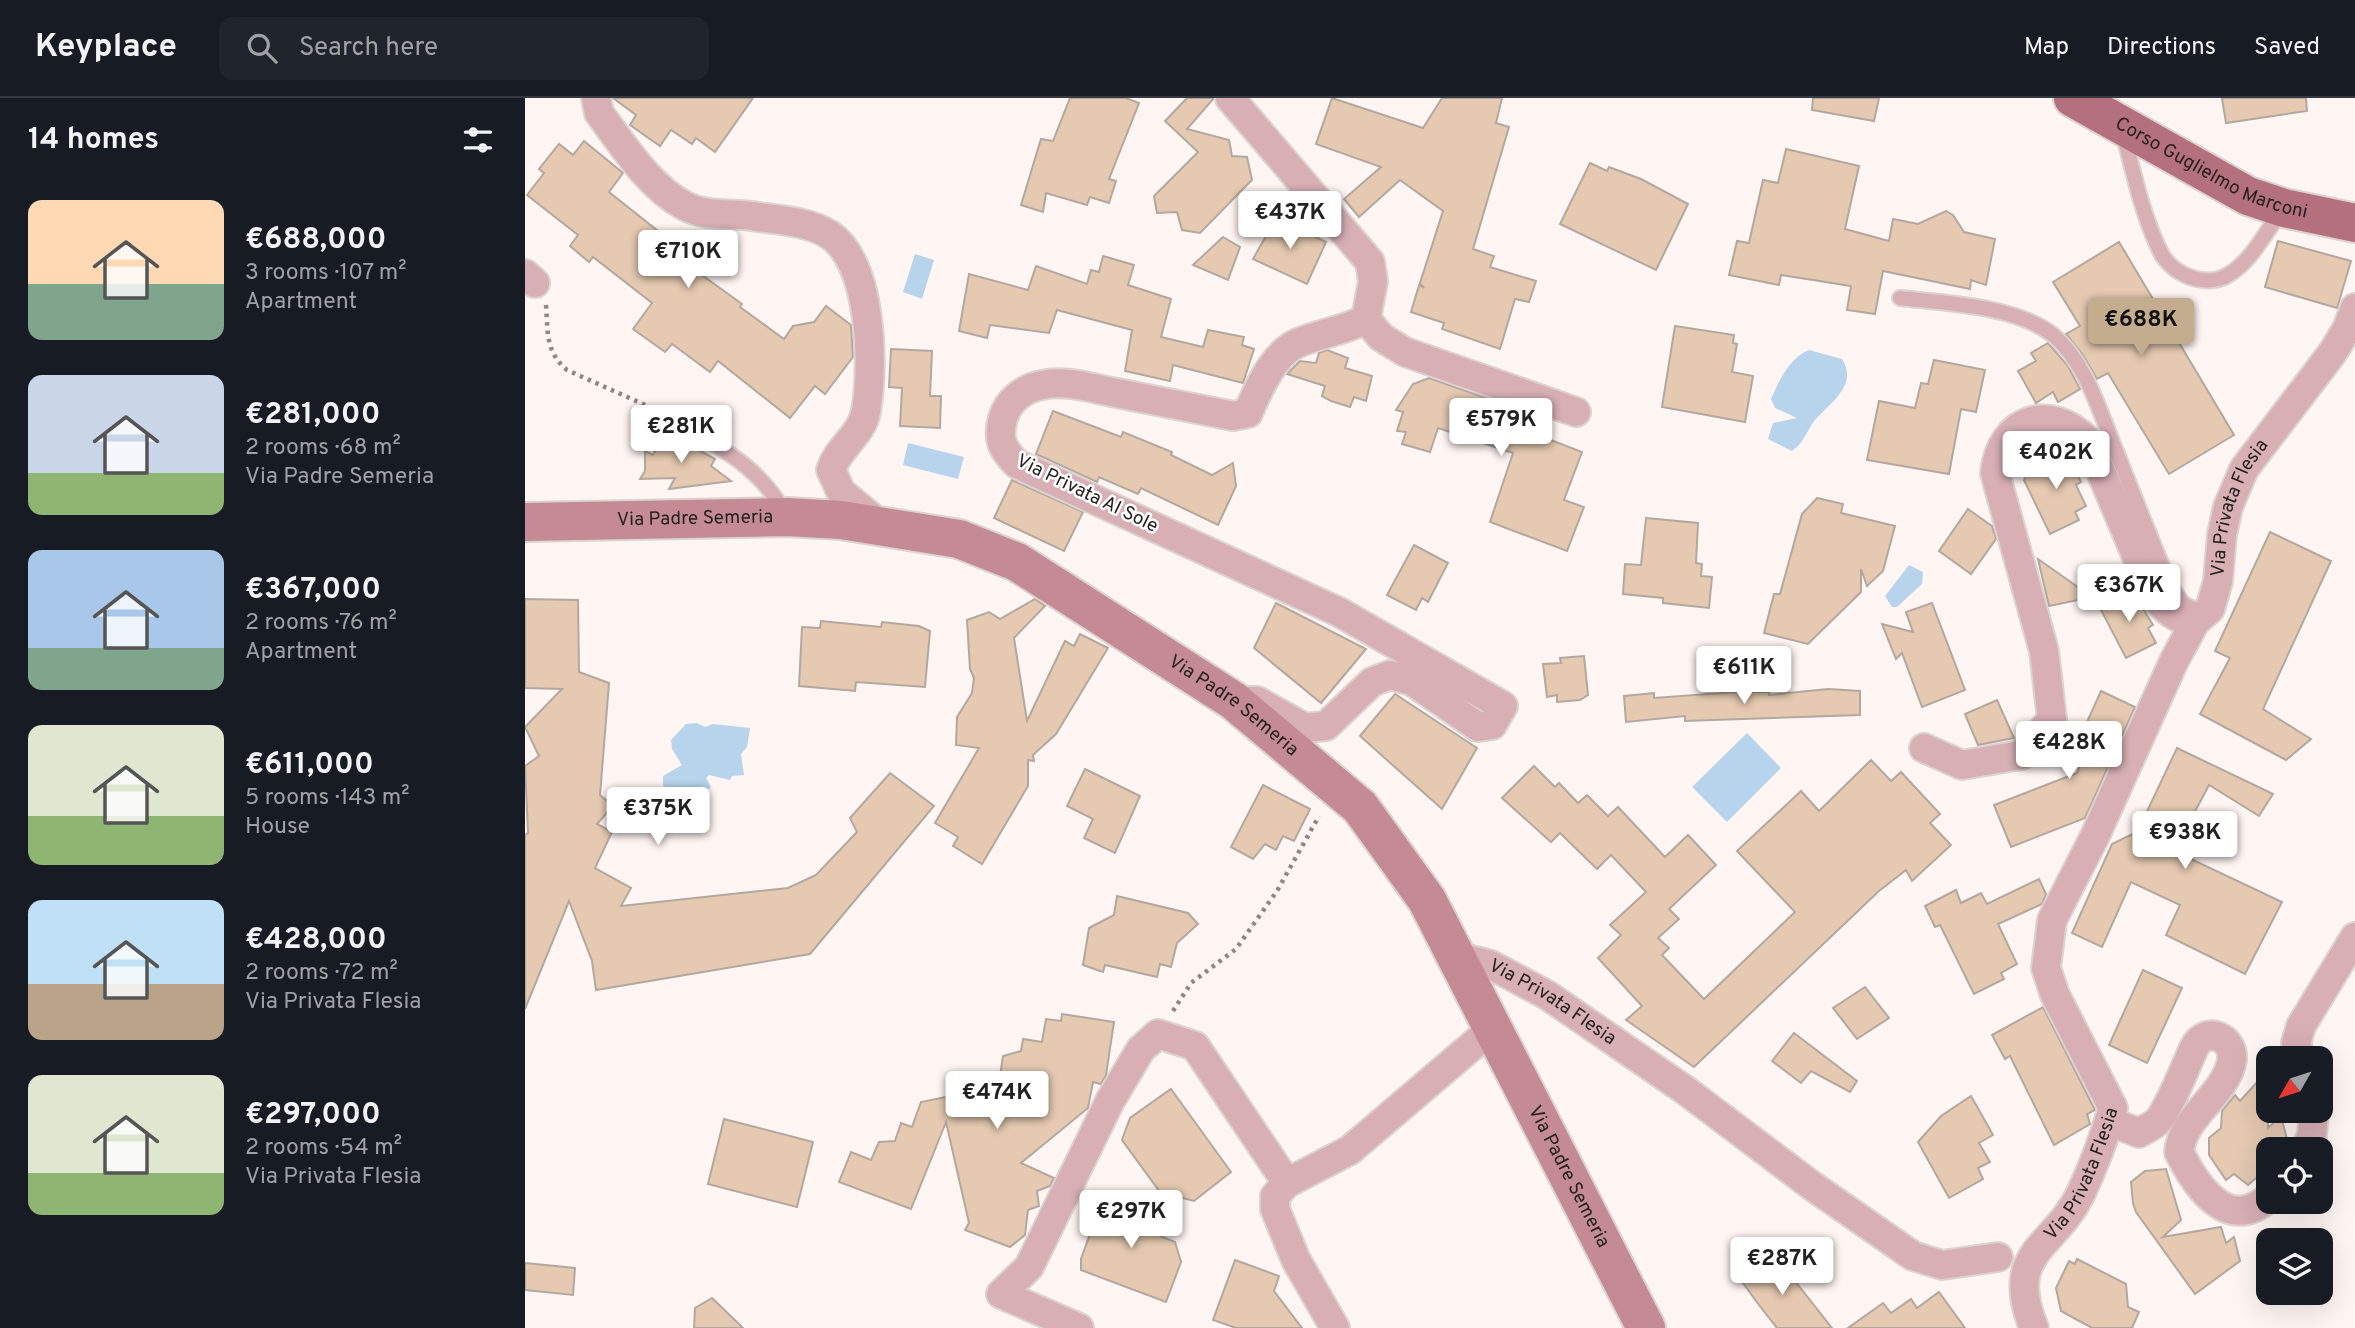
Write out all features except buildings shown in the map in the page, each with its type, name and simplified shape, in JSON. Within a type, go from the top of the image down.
[{"type":"main road","name":"Corso Guglielmo Marconi","points":[[2073,98],[2248,196],[2284,208],[2355,223]]},
{"type":"main road","name":"Via Padre Semeria","points":[[525,522],[787,517],[841,520],[959,539],[1017,562],[1234,701],[1360,807],[1388,842],[1427,900],[1646,1328]]},
{"type":"street","points":[[596,98],[599,113],[673,199],[711,215],[732,212],[802,224],[829,234],[846,254],[864,295],[870,355],[866,412],[862,428],[831,470],[841,492],[883,527]]},
{"type":"street","points":[[1230,98],[1370,262],[1373,281],[1366,318],[1381,337],[1405,352],[1576,412]]},
{"type":"street","name":"Via Privata Flesia","points":[[2034,1328],[2023,1303],[2025,1278],[2036,1248],[2064,1219],[2080,1195],[2113,1108],[2055,995],[2046,968],[2052,920],[2095,836],[2136,739],[2203,615],[2218,580],[2222,534],[2228,507],[2244,469],[2333,352],[2355,309]]},
{"type":"street","name":"Via Privata Al Sole","points":[[1234,701],[1257,701],[1305,728],[1326,726],[1372,682],[1390,675],[1412,681],[1478,727],[1492,725],[1503,706],[1339,612],[1017,464],[1004,451],[998,434],[1005,412],[1014,399],[1028,389],[1045,384],[1078,386],[1233,416],[1248,413],[1281,354],[1296,344],[1345,330],[1366,318]]},
{"type":"street","points":[[1924,748],[1962,765],[2021,755],[2052,719],[2044,651],[1995,472],[1997,456],[2004,441],[2015,429],[2046,419],[2062,421],[2077,429],[2088,441],[2153,595],[2165,610],[2179,620],[2203,615]]},
{"type":"street","points":[[2297,1046],[2301,1026],[2355,936]]},
{"type":"street","name":"Via Privata Flesia","points":[[1456,956],[1491,965],[1548,995],[1685,1090],[1821,1193],[1913,1256],[1942,1265],[1998,1257]]},
{"type":"street","points":[[1335,1328],[1296,1260],[1275,1209],[1275,1196],[1287,1182],[1350,1150],[1493,1028]]},
{"type":"street","points":[[1079,1328],[1000,1294],[1029,1267],[1110,1101],[1141,1049],[1158,1034],[1195,1046],[1287,1182]]},
{"type":"street","points":[[2109,1121],[2139,1133],[2159,1121],[2196,1044],[2210,1035],[2226,1040],[2233,1050],[2231,1066],[2183,1134],[2179,1152],[2189,1172],[2212,1199],[2242,1213],[2256,1207]]},
{"type":"lane","points":[[2121,124],[2161,253],[2192,279],[2209,282],[2226,277],[2245,262],[2284,208]]},
{"type":"lane","points":[[1900,298],[1957,304],[2001,314],[2028,321],[2053,335],[2086,378],[2174,592],[2188,608],[2201,611],[2203,615]]},
{"type":"lane","points":[[678,423],[730,453],[751,470],[771,488],[787,517]]},
{"type":"path","points":[[530,279],[546,299],[549,346],[554,360],[566,370],[637,400],[678,423]]},
{"type":"path","points":[[1158,1034],[1191,983],[1236,949],[1276,891],[1337,785]]},
{"type":"water","points":[[915,254],[934,260],[922,299],[903,292]]},
{"type":"water","points":[[1809,350],[1842,359],[1847,377],[1840,393],[1792,451],[1768,439],[1773,423],[1797,418],[1775,408],[1771,399],[1790,364]]},
{"type":"water","points":[[908,443],[964,457],[958,479],[903,465]]},
{"type":"water","points":[[1909,565],[1923,572],[1922,584],[1897,607],[1892,607],[1885,596]]},
{"type":"water","points":[[697,723],[705,727],[713,724],[750,728],[747,747],[741,754],[744,775],[732,776],[730,780],[709,775],[706,778],[711,787],[700,795],[669,793],[663,785],[663,776],[682,765],[672,749],[671,740],[686,724]]},
{"type":"water","points":[[1747,733],[1781,768],[1727,822],[1692,787]]}]
